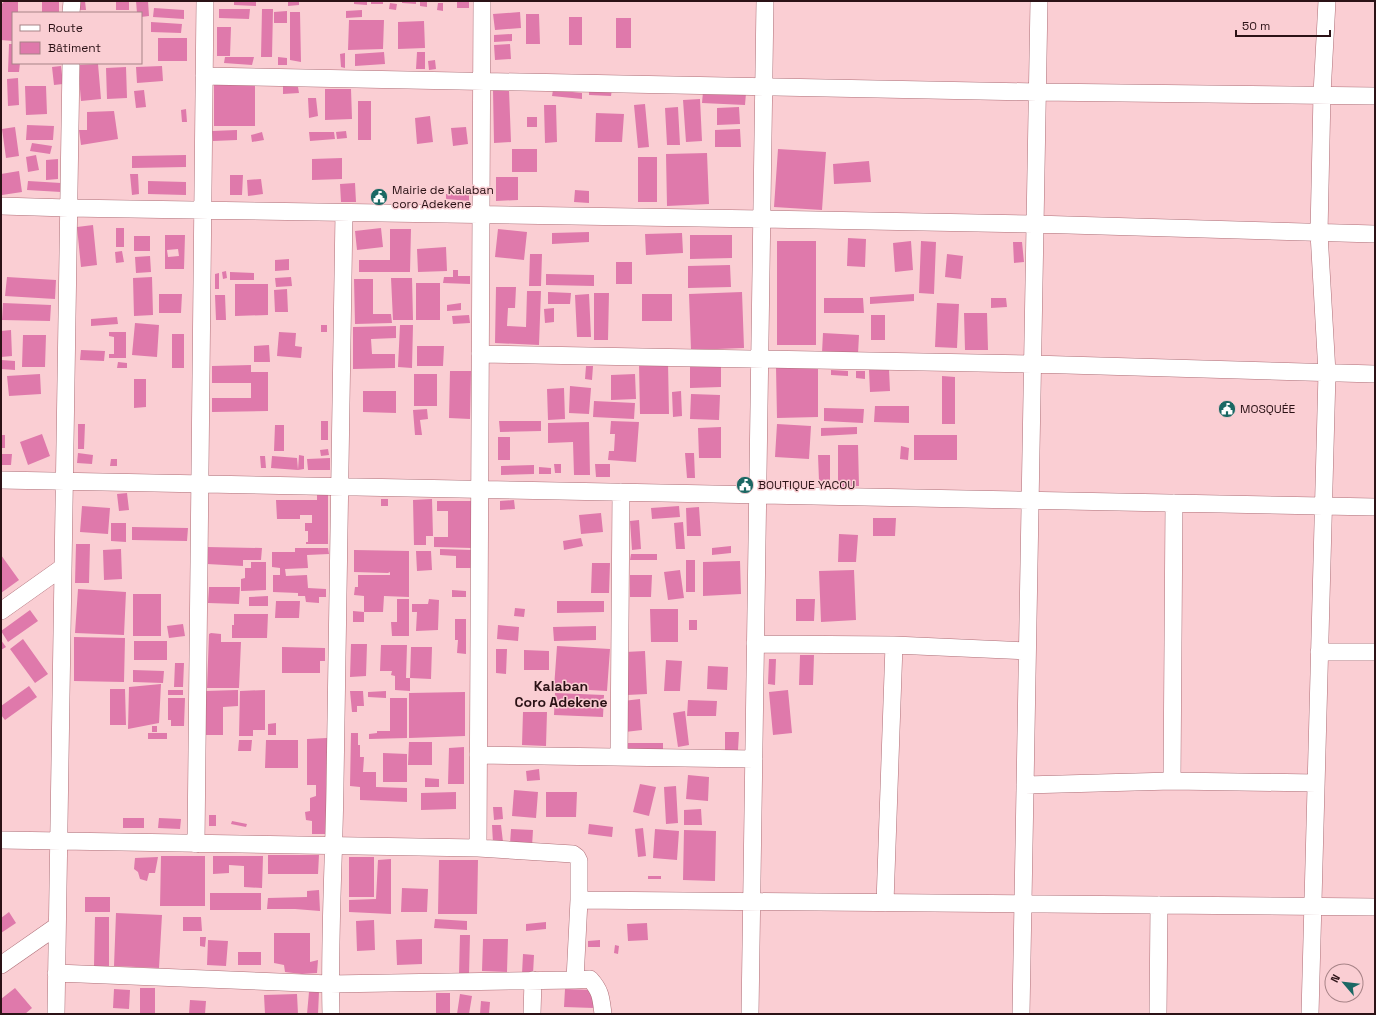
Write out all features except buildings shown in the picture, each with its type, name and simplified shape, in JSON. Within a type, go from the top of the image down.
[{"type":"street","points":[[71,12],[72,1]]},
{"type":"street","points":[[196,844],[205,1]]},
{"type":"street","points":[[478,848],[482,1]]},
{"type":"street","points":[[750,1014],[765,1]]},
{"type":"street","points":[[1021,1014],[1039,1]]},
{"type":"street","points":[[1310,1014],[1326,373],[1319,233],[1322,94],[1327,1]]},
{"type":"street","points":[[56,1014],[70,64]]},
{"type":"street","points":[[204,76],[1037,92],[1322,94],[1375,96]]},
{"type":"street","points":[[1,206],[1034,224],[1375,234]]},
{"type":"street","points":[[331,1014],[330,984],[334,846],[344,213]]},
{"type":"street","points":[[480,354],[1032,364],[1375,374]]},
{"type":"street","points":[[1,480],[1375,507]]},
{"type":"street","points":[[619,757],[621,492]]},
{"type":"street","points":[[1172,781],[1174,503]]},
{"type":"street","points":[[1,611],[63,567]]},
{"type":"street","points":[[755,644],[894,645],[1027,651]]},
{"type":"street","points":[[885,903],[894,645]]},
{"type":"street","points":[[1319,652],[1375,652]]},
{"type":"street","points":[[478,755],[754,759]]},
{"type":"street","points":[[1025,785],[1172,781],[1316,783]]},
{"type":"street","points":[[1,840],[478,848],[573,854],[577,856],[578,861],[579,900],[575,980]]},
{"type":"street","points":[[579,900],[1375,907]]},
{"type":"street","points":[[1158,1014],[1159,905]]},
{"type":"street","points":[[1,965],[57,926]]},
{"type":"street","points":[[56,973],[330,984],[590,979],[597,987],[601,997],[603,1014]]},
{"type":"street","points":[[532,1014],[533,980]]},
{"type":"place","name":"Mairie de Kalaban coro Adekene","points":[[379,197]]},
{"type":"place","name":"MOSQUÉE","points":[[1227,409]]},
{"type":"place","name":"BOUTIQUE YACOU","points":[[745,485]]},
{"type":"district","name":"Kalaban Coro Adekene","points":[[561,694]]}]
